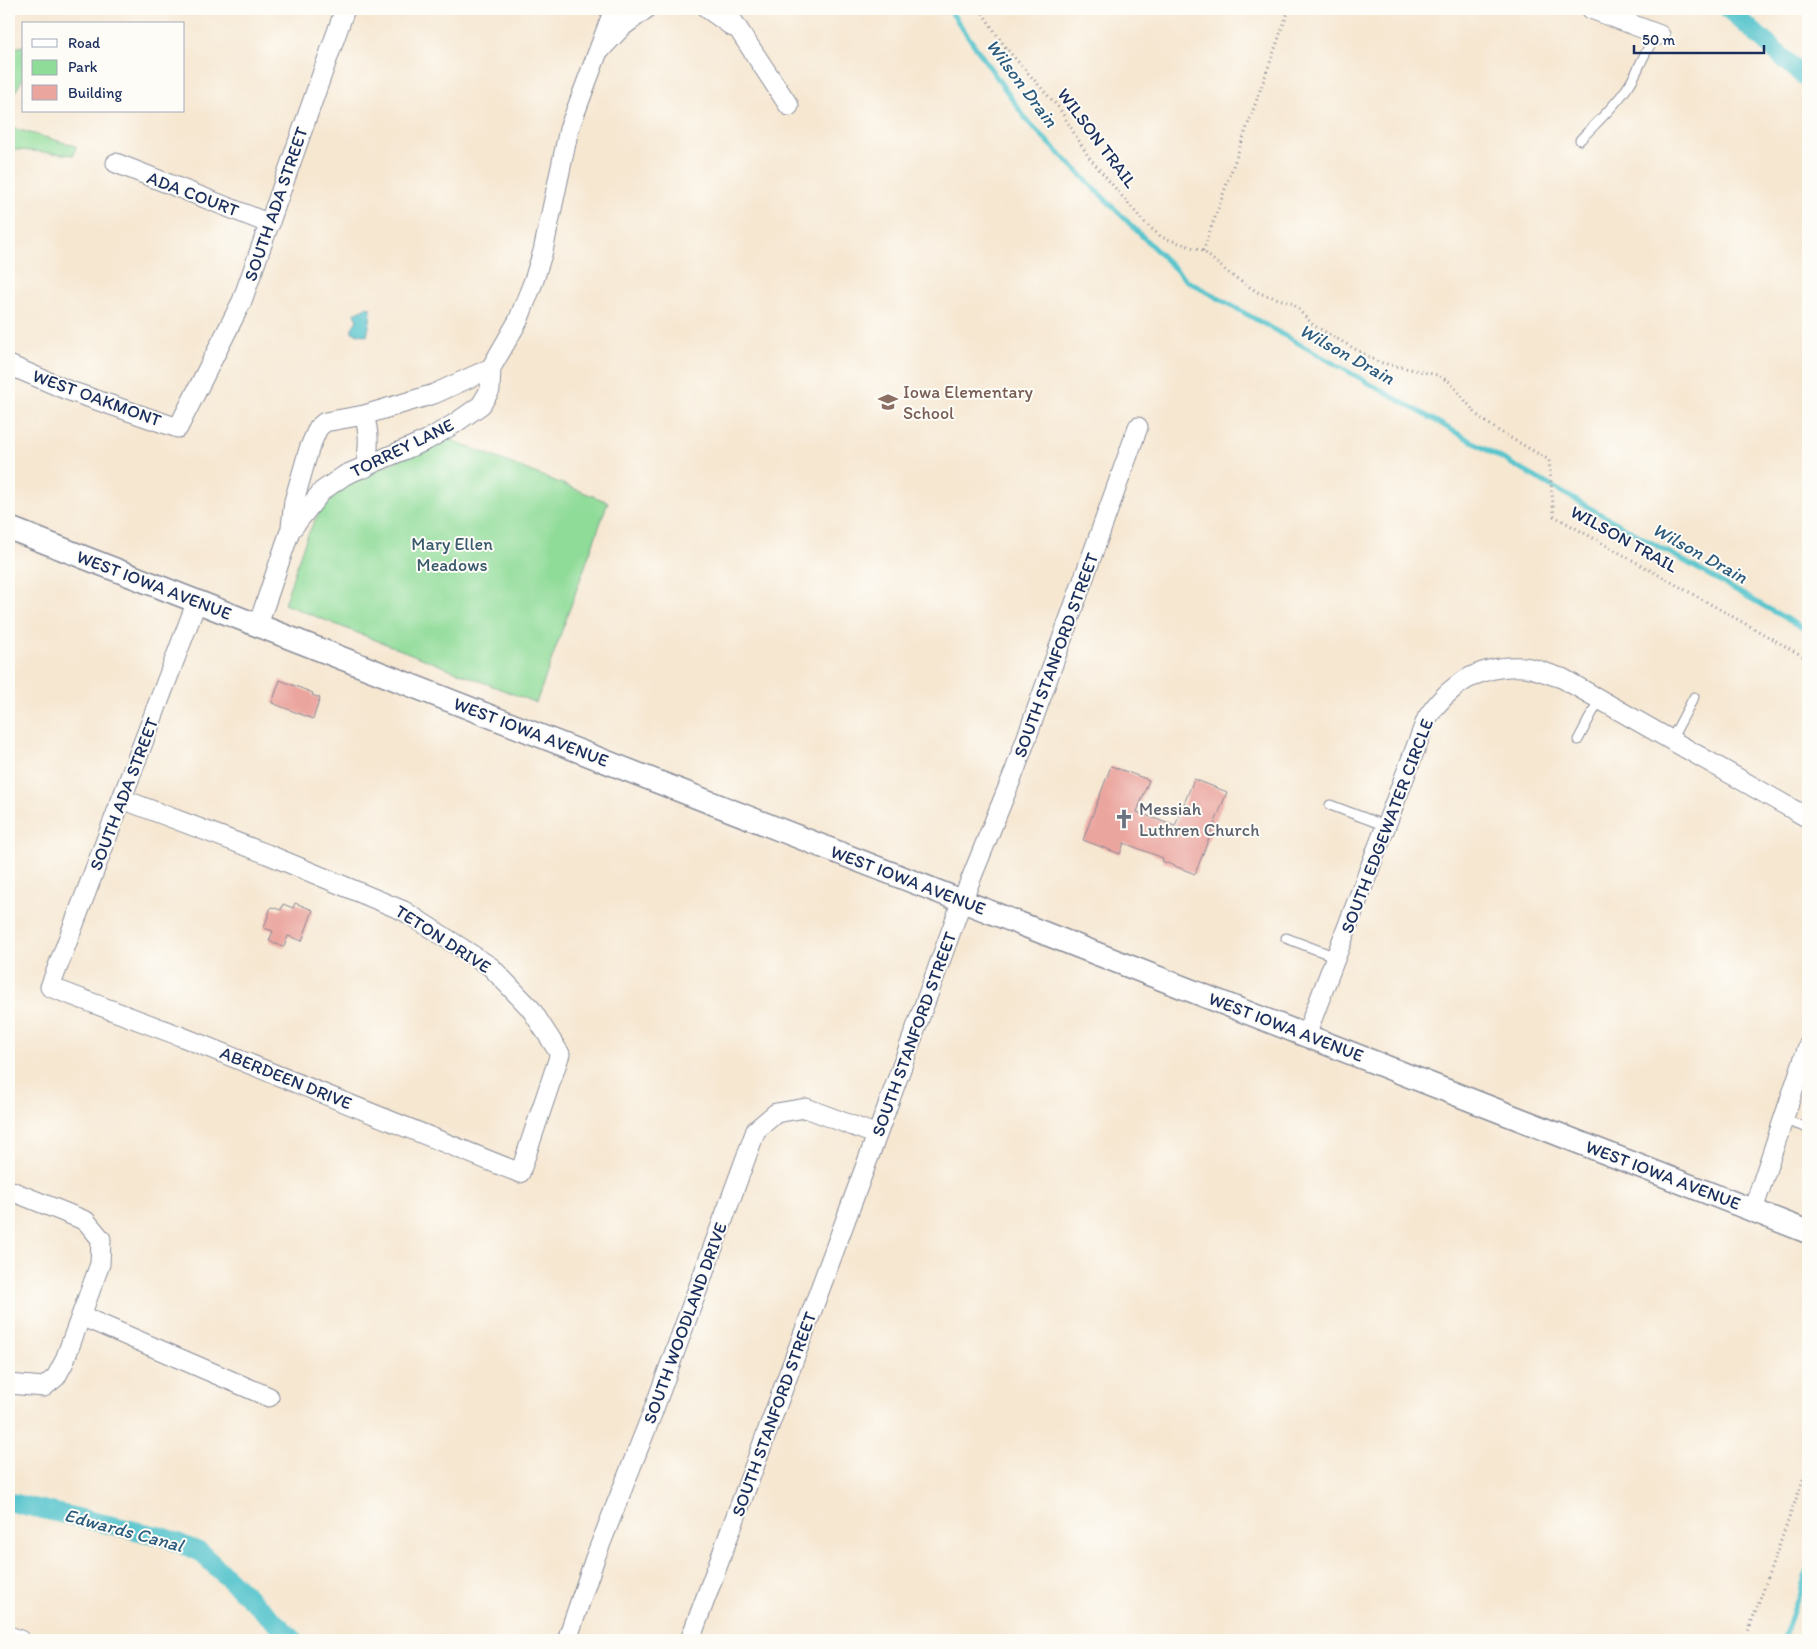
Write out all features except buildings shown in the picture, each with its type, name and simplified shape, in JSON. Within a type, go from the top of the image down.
[{"type":"street","name":"SOUTH ADA STREET","points":[[195,394],[242,301],[345,9]]},
{"type":"street","name":"TORREY LANE","points":[[258,626],[290,531],[322,491],[345,475],[427,440],[481,405],[490,390],[491,368],[518,321],[544,251],[570,129],[614,9]]},
{"type":"street","points":[[596,54],[622,27],[646,9]]},
{"type":"street","points":[[708,9],[742,34]]},
{"type":"street","points":[[725,9],[789,106]]},
{"type":"street","points":[[1591,9],[1660,35]]},
{"type":"street","name":"ADA COURT","points":[[116,164],[270,224]]},
{"type":"street","name":"WEST OAKMONT","points":[[9,365],[66,390],[178,428],[195,394]]},
{"type":"street","points":[[290,531],[294,501],[300,477],[318,428],[325,422],[364,415],[434,394],[491,368]]},
{"type":"street","points":[[364,415],[369,446],[365,468]]},
{"type":"street","name":"SOUTH STANFORD STREET","points":[[690,1640],[878,1135],[962,901],[1015,770],[1138,427]]},
{"type":"street","name":"WEST IOWA AVENUE","points":[[9,528],[1808,1232]]},
{"type":"street","name":"SOUTH ADA STREET","points":[[50,987],[197,601]]},
{"type":"street","name":"SOUTH EDGEWATER CIRCLE","points":[[1306,1035],[1427,718],[1438,700],[1458,682],[1486,670],[1525,667],[1562,678],[1808,818]]},
{"type":"street","name":"TETON DRIVE","points":[[122,799],[267,854],[404,911],[491,967],[531,1009],[560,1054],[520,1172]]},
{"type":"street","name":"ABERDEEN DRIVE","points":[[50,987],[199,1043],[520,1172]]},
{"type":"street","points":[[1753,1210],[1808,1046]]},
{"type":"street","name":"SOUTH WOODLAND DRIVE","points":[[567,1640],[595,1558],[652,1414],[756,1130],[776,1113],[806,1108],[878,1135]]},
{"type":"street","points":[[9,1190],[86,1221],[101,1239],[100,1264],[56,1377],[44,1387],[9,1384]]},
{"type":"street","points":[[81,1316],[270,1396]]},
{"type":"street","points":[[9,1636],[20,1640]]},
{"type":"lane","points":[[1580,140],[1626,90],[1637,74],[1647,48],[1660,35]]},
{"type":"lane","points":[[1671,740],[1694,697]]},
{"type":"lane","points":[[1578,740],[1599,700]]},
{"type":"lane","points":[[1330,806],[1386,826]]},
{"type":"lane","points":[[1286,938],[1336,957]]},
{"type":"lane","points":[[1784,1120],[1808,1128]]},
{"type":"path","name":"WILSON TRAIL","points":[[980,9],[1005,47],[1059,108],[1088,156],[1143,221],[1160,237],[1203,251],[1231,275],[1259,293],[1292,303],[1313,325],[1378,362],[1437,374],[1450,382],[1478,415],[1497,430],[1549,460],[1551,464],[1552,510],[1554,516],[1808,658]]},
{"type":"path","points":[[1203,251],[1289,9]]},
{"type":"path","points":[[1744,1640],[1808,1466]]},
{"type":"green space","points":[[22,46],[22,80],[9,104],[9,49]]},
{"type":"green space","points":[[9,127],[76,146],[74,155],[9,149]]},
{"type":"green space","name":"Mary Ellen Meadows","points":[[449,439],[608,502],[536,703],[284,604],[307,537],[327,502],[337,493],[367,475]]},
{"type":"water","points":[[366,307],[371,308],[367,336],[352,332],[352,328],[357,320],[355,313]]},
{"type":"waterway","name":"Wilson Drain","points":[[949,9],[1028,122],[1186,280],[1808,631]]},
{"type":"waterway","name":"Edwards Canal","points":[[1728,9],[1808,80]]},
{"type":"waterway","name":"Edwards Canal","points":[[9,1502],[164,1537],[200,1552],[294,1640]]},
{"type":"waterway","name":"Wilson Drain","points":[[1783,1640],[1808,1569]]},
{"type":"place","name":"Iowa Elementary School","points":[[888,402]]},
{"type":"place","name":"Messiah Luthren Church","points":[[1124,819]]}]
